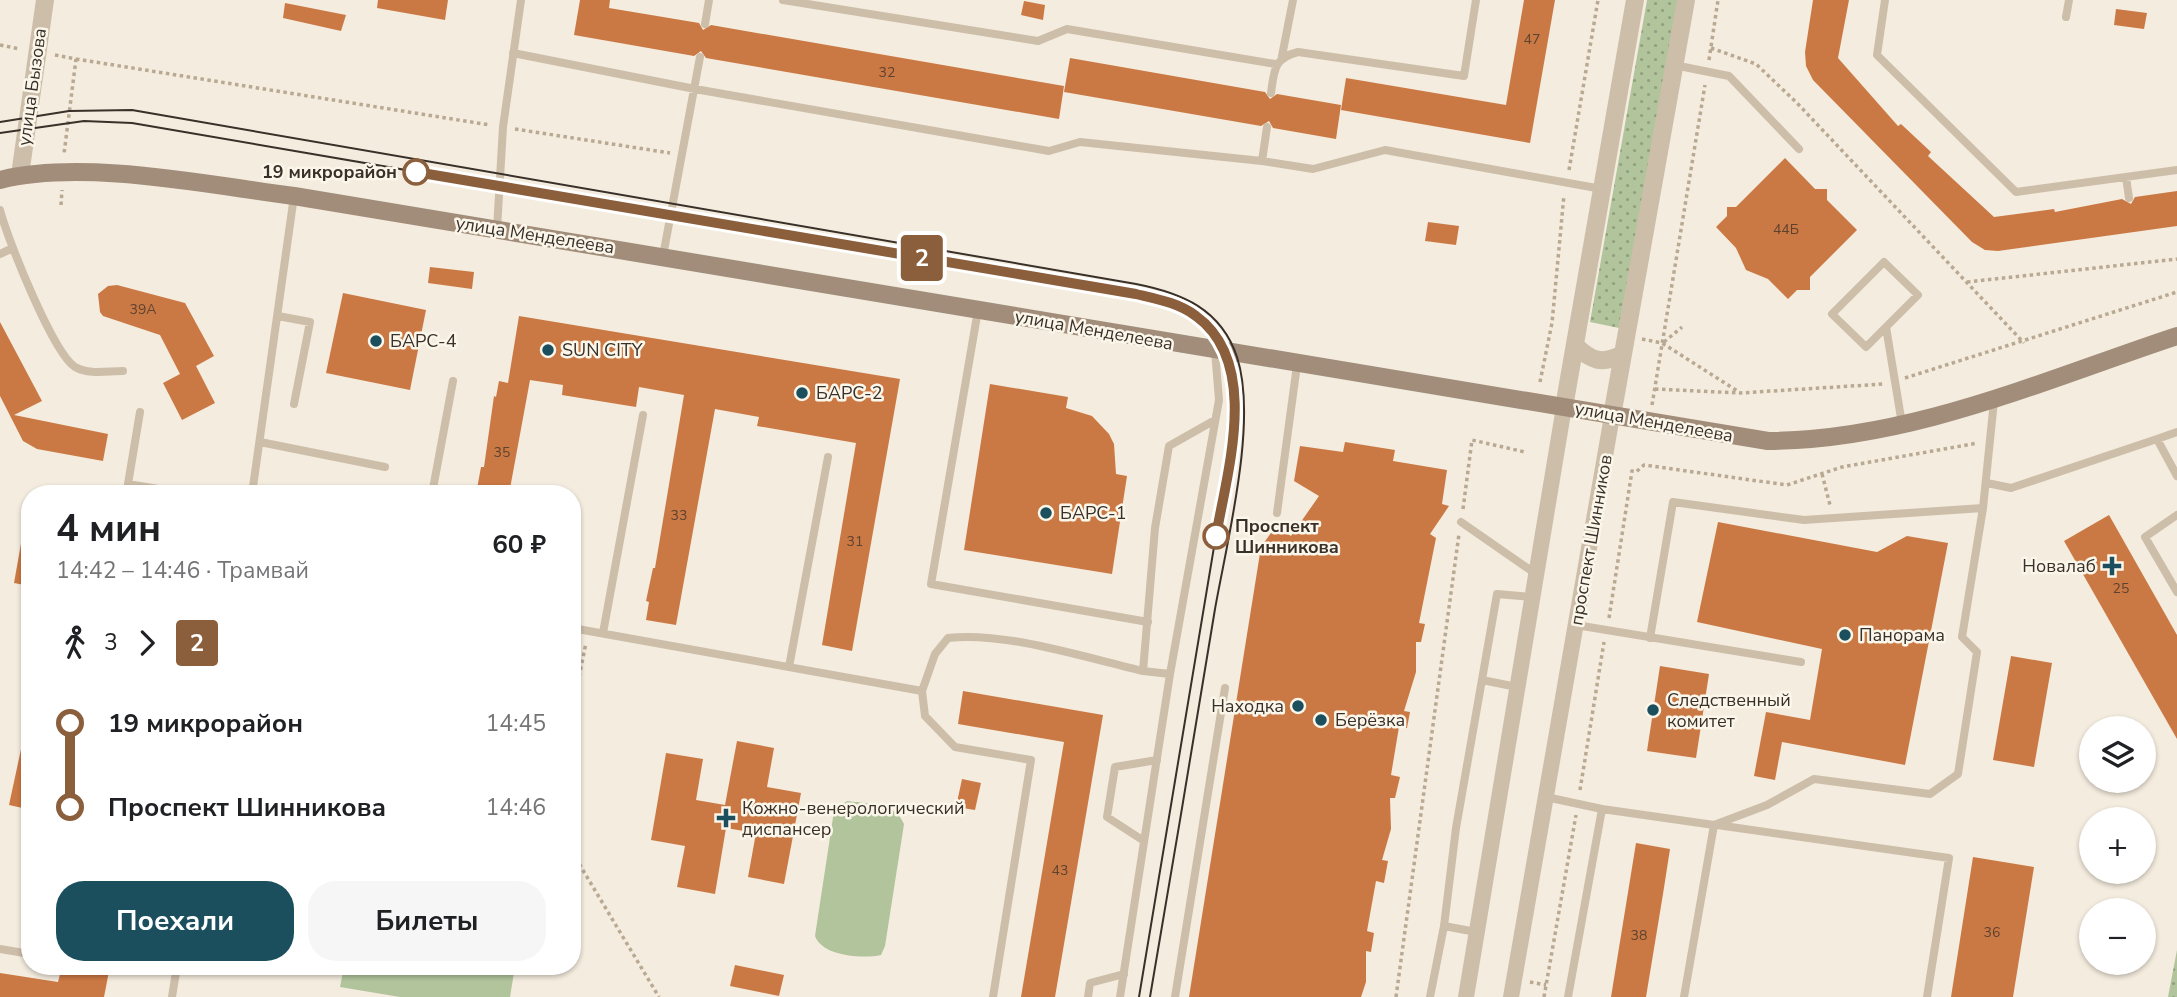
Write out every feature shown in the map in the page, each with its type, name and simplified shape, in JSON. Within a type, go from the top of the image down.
[{"type":"main road","name":"улица Менделеева","points":[[0,180],[20,175],[63,171],[294,197],[1768,441],[1841,436],[1994,401],[2177,336]]},
{"type":"street","name":"улица Бызова","points":[[20,175],[45,0]]},
{"type":"street","points":[[1466,997],[1635,0]]},
{"type":"street","name":"проспект Шинников","points":[[1511,997],[1686,0]]},
{"type":"street","points":[[1575,345],[1589,359],[1608,362],[1623,354]]},
{"type":"lane","points":[[497,229],[503,127],[521,0]]},
{"type":"lane","points":[[705,24],[709,0]]},
{"type":"lane","points":[[783,0],[1038,41],[1067,29],[1275,64]]},
{"type":"lane","points":[[1271,93],[1275,64],[1282,56],[1293,0]]},
{"type":"lane","points":[[1282,56],[1298,52],[1464,76],[1476,0]]},
{"type":"lane","points":[[1885,0],[1877,55],[2016,192],[2177,170]]},
{"type":"lane","points":[[2066,17],[2069,0]]},
{"type":"lane","points":[[513,53],[695,89],[1049,151],[1080,142],[1262,161],[1313,170],[1385,150],[1602,189]]},
{"type":"lane","points":[[663,256],[700,57]]},
{"type":"lane","points":[[1674,65],[1729,76],[1799,149]]},
{"type":"lane","points":[[1262,161],[1266,127]]},
{"type":"lane","points":[[2126,177],[2129,198]]},
{"type":"lane","points":[[253,485],[294,197]]},
{"type":"lane","points":[[0,210],[13,248],[42,313],[73,366],[90,372],[123,371]]},
{"type":"lane","points":[[0,254],[13,248]]},
{"type":"lane","points":[[1884,262],[1918,295],[1886,327],[1866,347],[1832,314],[1884,262]]},
{"type":"lane","points":[[978,309],[932,584],[1148,622]]},
{"type":"lane","points":[[278,316],[310,322],[294,404]]},
{"type":"lane","points":[[1886,327],[1902,424]]},
{"type":"lane","points":[[1120,997],[1170,674],[1215,420],[1219,385],[1215,351]]},
{"type":"lane","points":[[1277,513],[1297,365]]},
{"type":"lane","points":[[434,485],[453,380]]},
{"type":"lane","points":[[1714,825],[1767,805],[1814,779],[1930,794],[1958,774],[1977,652],[1962,637],[1987,483],[1994,401]]},
{"type":"lane","points":[[134,485],[128,484],[140,412]]},
{"type":"lane","points":[[603,633],[643,415]]},
{"type":"lane","points":[[1143,671],[1155,528],[1169,446],[1215,420]]},
{"type":"lane","points":[[1987,483],[2011,488],[2177,432]]},
{"type":"lane","points":[[2157,439],[2177,476]]},
{"type":"lane","points":[[260,442],[385,467]]},
{"type":"lane","points":[[789,667],[828,457]]},
{"type":"lane","points":[[1650,638],[1673,502],[1804,520],[1983,508]]},
{"type":"lane","points":[[2177,515],[2145,537],[2177,592]]},
{"type":"lane","points":[[1461,522],[1536,574]]},
{"type":"lane","points":[[1430,997],[1444,926],[1456,828],[1497,594],[1532,597]]},
{"type":"lane","points":[[1576,625],[1801,662]]},
{"type":"lane","points":[[581,630],[922,691]]},
{"type":"lane","points":[[993,997],[1031,760],[955,747],[925,716],[922,691],[935,654],[948,638],[963,636],[1024,644],[1143,671],[1170,674]]},
{"type":"lane","points":[[1482,680],[1517,687]]},
{"type":"lane","points":[[1175,997],[1225,688]]},
{"type":"lane","points":[[1144,841],[1107,817],[1115,767],[1157,760]]},
{"type":"lane","points":[[1546,797],[1601,809],[1949,858],[1927,997]]},
{"type":"lane","points":[[1568,997],[1601,809]]},
{"type":"lane","points":[[1684,997],[1714,825]]},
{"type":"lane","points":[[1444,926],[1476,932]]},
{"type":"lane","points":[[0,949],[21,952]]},
{"type":"lane","points":[[1087,997],[1090,984],[1124,974]]},
{"type":"lane","points":[[172,997],[176,975]]},
{"type":"path","points":[[1540,382],[1552,324],[1566,183],[1598,0]]},
{"type":"path","points":[[1652,405],[1718,0]]},
{"type":"path","points":[[0,46],[682,155]]},
{"type":"path","points":[[1711,48],[1756,64],[1797,103],[2024,343]]},
{"type":"path","points":[[61,205],[76,59]]},
{"type":"path","points":[[1966,282],[2177,259]]},
{"type":"path","points":[[1655,389],[1740,393],[1895,381],[2024,343],[2177,292]]},
{"type":"path","points":[[1662,343],[1682,327]]},
{"type":"path","points":[[1638,339],[1662,343],[1740,393]]},
{"type":"path","points":[[1396,997],[1472,440],[1525,452]]},
{"type":"path","points":[[1544,997],[1632,471],[1644,465],[1787,485],[1842,467],[1991,442]]},
{"type":"path","points":[[581,668],[589,631]]},
{"type":"path","points":[[581,867],[659,997]]},
{"type":"green space","points":[[1647,0],[1678,0],[1619,328],[1590,322]]},
{"type":"green space","points":[[847,801],[888,808],[900,817],[904,824],[885,946],[881,955],[864,957],[834,952],[819,943],[815,936],[834,811]]},
{"type":"green space","points":[[2177,950],[2177,997],[2168,997]]},
{"type":"green space","points":[[342,975],[514,975],[510,997],[400,997],[340,987]]},
{"type":"building","points":[[378,0],[448,0],[445,20],[377,8]]},
{"type":"building","points":[[580,0],[610,0],[609,8],[699,23],[703,30],[711,25],[1064,86],[1059,119],[706,58],[701,51],[694,56],[574,35]]},
{"type":"building","points":[[1524,0],[1555,0],[1530,143],[1341,110],[1346,78],[1506,105]]},
{"type":"building","points":[[1813,0],[1849,0],[1838,58],[1898,126],[1901,124],[1931,152],[1928,156],[1994,217],[2054,209],[2055,212],[2122,199],[2131,204],[2135,197],[2177,191],[2177,226],[1998,251],[1985,250],[1972,242],[1813,80],[1806,66],[1805,52]]},
{"type":"building","points":[[1024,1],[1045,5],[1043,20],[1021,15]]},
{"type":"building","points":[[285,3],[346,15],[341,31],[283,18]]},
{"type":"building","points":[[2116,9],[2147,13],[2144,29],[2114,25]]},
{"type":"building","points":[[1070,58],[1265,92],[1270,99],[1277,94],[1341,105],[1336,139],[1273,128],[1269,121],[1261,126],[1064,92]]},
{"type":"building","points":[[1785,158],[1815,189],[1827,189],[1827,200],[1857,230],[1810,277],[1810,290],[1797,290],[1788,299],[1768,279],[1746,270],[1736,248],[1716,227],[1727,216],[1727,207],[1736,207]]},
{"type":"building","points":[[1428,222],[1459,226],[1456,245],[1425,241]]},
{"type":"building","points":[[430,267],[474,272],[472,289],[428,283]]},
{"type":"building","points":[[117,285],[185,303],[214,356],[196,366],[215,403],[182,420],[163,383],[180,374],[160,335],[103,316],[100,312],[98,294],[108,286]]},
{"type":"building","name":"БАРС-4","points":[[343,293],[426,310],[410,390],[326,373]]},
{"type":"building","points":[[519,316],[900,379],[852,651],[822,645],[856,443],[757,426],[759,417],[715,409],[676,625],[646,620],[649,602],[646,601],[655,568],[684,395],[639,387],[636,407],[562,395],[563,385],[530,380],[511,485],[478,485],[481,467],[484,467],[494,396],[496,397],[499,381],[508,383]]},
{"type":"building","points":[[0,322],[42,401],[14,415],[108,434],[103,461],[37,449],[23,441],[0,396]]},
{"type":"building","name":"БАРС-1","points":[[990,384],[1068,397],[1066,408],[1092,416],[1109,434],[1114,444],[1116,474],[1127,476],[1112,574],[964,550]]},
{"type":"building","name":"Берёзка","points":[[1345,442],[1395,450],[1393,461],[1447,470],[1442,504],[1449,506],[1430,534],[1436,538],[1419,623],[1425,624],[1421,642],[1416,642],[1416,672],[1404,711],[1410,712],[1407,728],[1399,727],[1391,775],[1400,777],[1395,798],[1390,798],[1391,829],[1382,860],[1388,861],[1384,883],[1376,881],[1367,931],[1374,933],[1371,952],[1366,951],[1366,982],[1361,997],[1189,997],[1261,547],[1276,526],[1291,536],[1319,496],[1294,481],[1300,446],[1343,452]]},
{"type":"building","points":[[2109,515],[2177,635],[2177,739],[2064,541]]},
{"type":"building","name":"Панорама","points":[[1718,522],[1877,552],[1907,536],[1948,543],[1905,765],[1782,742],[1775,780],[1754,776],[1766,712],[1810,720],[1822,649],[1697,622]]},
{"type":"building","points":[[21,544],[21,584],[14,583]]},
{"type":"building","points":[[2011,656],[2052,663],[2034,767],[1993,760]]},
{"type":"building","points":[[1660,666],[1709,674],[1696,758],[1647,751]]},
{"type":"building","points":[[963,691],[1103,715],[1055,997],[1021,997],[1064,742],[958,724]]},
{"type":"building","name":"Кожно-венерологический диспансер","points":[[737,741],[774,748],[767,787],[801,793],[784,884],[748,877],[756,833],[726,828],[715,894],[677,887],[685,846],[651,840],[666,753],[703,759],[696,800],[725,805]]},
{"type":"building","points":[[21,749],[21,808],[9,805]]},
{"type":"building","points":[[962,779],[981,783],[975,810],[956,807]]},
{"type":"building","points":[[1636,843],[1670,849],[1663,894],[1646,997],[1611,997]]},
{"type":"building","points":[[1973,857],[2034,867],[2013,997],[1951,997]]},
{"type":"building","points":[[735,965],[784,975],[779,996],[730,986]]},
{"type":"building","points":[[0,973],[58,982],[60,975],[108,975],[104,997],[0,997]]},
{"type":"tram line","points":[[0,122],[69,111],[132,110],[1136,284],[1184,298],[1210,315],[1230,340],[1237,357],[1243,383],[1242,447],[1233,516],[1150,997]]},
{"type":"tram line","points":[[0,133],[84,121],[132,123],[639,210]]},
{"type":"tram line","name":"2","points":[[416,172],[1136,294],[1185,309],[1199,317],[1216,338],[1224,353],[1234,386],[1236,402],[1233,433],[1216,536]]},
{"type":"tram line","points":[[863,248],[1136,294],[1185,309],[1199,318],[1216,338],[1235,391]]},
{"type":"tram line","points":[[1139,997],[1233,433]]},
{"type":"place","name":"19 микрорайон","points":[[416,172]]},
{"type":"place","name":"БАРС-4","points":[[376,341]]},
{"type":"place","name":"SUN CITY","points":[[548,350]]},
{"type":"place","name":"БАРС-2","points":[[802,393]]},
{"type":"place","name":"БАРС-1","points":[[1046,513]]},
{"type":"place","name":"Проспект Шинникова","points":[[1216,536]]},
{"type":"place","name":"Новалаб","points":[[2112,566]]},
{"type":"place","name":"Панорама","points":[[1845,635]]},
{"type":"place","name":"Находка","points":[[1298,706]]},
{"type":"place","name":"Следственный комитет","points":[[1653,710]]},
{"type":"place","name":"Берёзка","points":[[1321,720]]},
{"type":"place","name":"Кожно-венерологический диспансер","points":[[726,818]]}]
